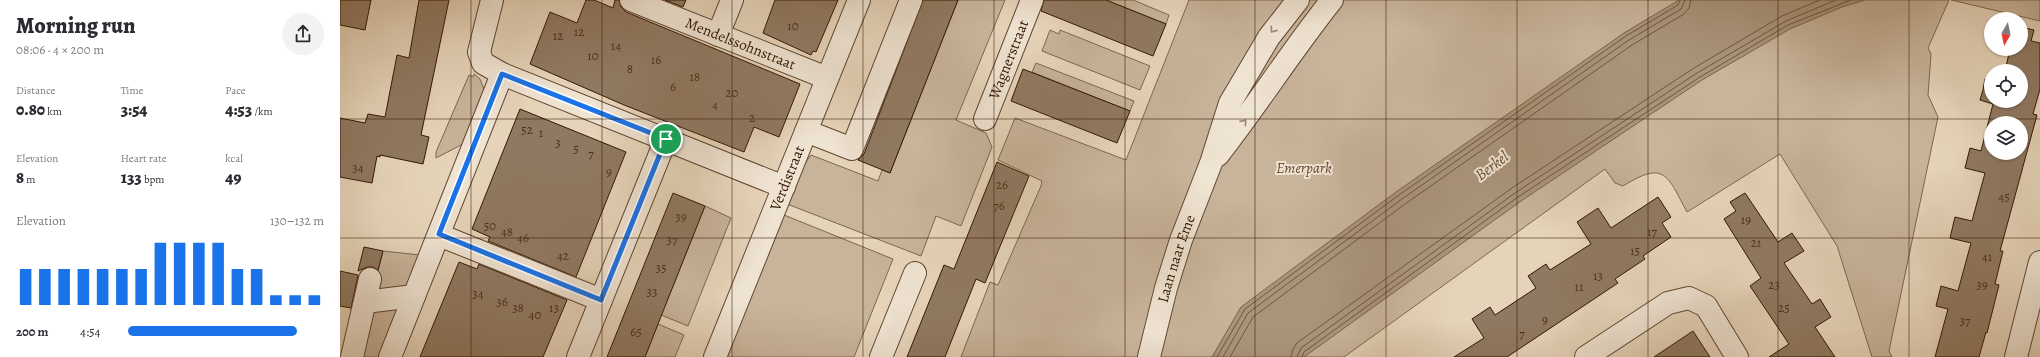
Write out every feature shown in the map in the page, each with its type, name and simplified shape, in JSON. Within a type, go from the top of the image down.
[{"type":"street","points":[[492,0],[479,52],[483,63],[502,74],[784,187]]},
{"type":"street","name":"Mendelssohnstraat","points":[[631,0],[828,78]]},
{"type":"street","points":[[718,35],[732,0]]},
{"type":"street","name":"Verdistraat","points":[[715,357],[859,0]]},
{"type":"street","points":[[806,131],[852,149],[911,0]]},
{"type":"street","name":"Wagnerstraat","points":[[986,119],[1032,0]]},
{"type":"street","name":"Laan naar Eme","points":[[1149,357],[1166,288],[1196,199],[1211,163],[1230,103],[1249,67],[1269,37],[1298,0]]},
{"type":"street","name":"Laan naar Eme","points":[[1211,163],[1250,114],[1280,68],[1332,0]]},
{"type":"street","points":[[390,357],[502,74]]},
{"type":"street","points":[[578,357],[666,139]]},
{"type":"street","points":[[439,234],[601,300]]},
{"type":"street","points":[[2016,357],[2040,262]]},
{"type":"street","points":[[881,357],[915,274]]},
{"type":"street","points":[[352,357],[370,279]]},
{"type":"street","points":[[365,302],[414,296]]},
{"type":"street","points":[[1586,357],[1668,303],[1689,298],[1706,306],[1737,357]]},
{"type":"green space","points":[[958,0],[1005,0],[956,120],[986,133],[992,147],[961,226],[936,216],[921,256],[787,204],[803,166],[811,155],[878,181],[882,170],[890,173]]},
{"type":"green space","points":[[1106,0],[1133,0],[1169,15],[1166,24]]},
{"type":"green space","name":"Emerpark","points":[[1189,0],[1949,0],[1928,48],[1931,54],[1928,95],[1938,117],[1889,351],[1892,357],[1872,357],[1837,246],[1780,154],[1687,212],[1669,181],[1663,175],[1656,173],[1648,174],[1623,186],[1615,183],[1605,169],[1344,357],[961,357],[990,282],[998,285],[1041,186],[1042,181],[998,160],[1015,118],[1126,160]]},
{"type":"green space","points":[[1951,0],[2040,0],[2040,21],[2028,18],[2028,12],[2002,12]]},
{"type":"green space","points":[[1050,30],[1059,34],[1060,30],[1150,66],[1140,90],[1042,51]]},
{"type":"green space","points":[[1036,63],[1134,101],[1130,111],[1032,72]]},
{"type":"green space","points":[[474,74],[480,79],[485,92],[463,144],[436,158],[436,152],[469,75],[473,77]]},
{"type":"green space","points":[[705,206],[731,218],[688,326],[661,315]]},
{"type":"green space","points":[[784,215],[893,259],[854,357],[727,357]]},
{"type":"green space","points":[[383,251],[420,255],[408,287],[373,291]]},
{"type":"green space","points":[[401,306],[380,357],[359,357],[373,311]]},
{"type":"green space","points":[[658,324],[684,335],[675,357],[645,357]]},
{"type":"water","name":"Berkel","points":[[1679,0],[1865,0],[1842,7],[1790,29],[1702,80],[1521,201],[1304,357],[1212,357],[1241,307],[1396,192],[1624,33]]},
{"type":"building","points":[[340,0],[371,0],[365,30],[340,25]]},
{"type":"building","points":[[419,0],[449,0],[421,135],[429,137],[423,164],[380,155],[380,157],[377,156],[372,183],[340,177],[340,118],[365,123],[368,114],[385,117],[397,55],[409,58]]},
{"type":"building","points":[[586,0],[594,0],[613,8],[615,0],[619,0],[621,7],[626,12],[800,84],[779,137],[754,127],[744,152],[624,105],[530,64],[550,12],[577,23]]},
{"type":"building","points":[[665,0],[686,0],[683,7]]},
{"type":"building","points":[[775,0],[838,0],[816,52],[813,51],[811,55],[763,33]]},
{"type":"building","points":[[923,0],[958,0],[890,173],[858,160],[864,154]]},
{"type":"building","points":[[1044,0],[1106,0],[1166,24],[1153,56],[1041,11]]},
{"type":"building","points":[[2028,29],[2034,30],[2031,41],[2040,43],[2040,89],[2033,114],[2037,115],[2028,148],[2028,116],[1990,116],[1992,108],[2028,108],[2028,64],[2007,64],[2008,56],[2028,56]]},
{"type":"building","points":[[1023,69],[1130,111],[1117,143],[1011,101]]},
{"type":"building","points":[[1984,84],[1984,101],[1980,100]]},
{"type":"building","points":[[520,109],[626,152],[576,277],[488,241],[490,237],[472,229]]},
{"type":"building","points":[[1984,139],[1984,160],[2025,160],[2000,251],[2003,251],[1995,284],[1999,285],[1987,333],[1986,332],[1979,357],[1935,357],[1948,309],[1936,306],[1941,286],[1958,291],[1971,243],[1950,238],[1955,217],[1972,221],[1985,173],[1965,168],[1970,148],[1981,151]]},
{"type":"building","points":[[997,162],[1029,176],[985,283],[976,279],[945,357],[907,357],[944,265],[954,269]]},
{"type":"building","points":[[673,193],[705,206],[645,357],[607,357]]},
{"type":"building","points":[[1745,193],[1778,242],[1792,233],[1804,251],[1784,263],[1812,304],[1820,299],[1831,317],[1815,327],[1835,357],[1769,357],[1789,344],[1750,286],[1761,278],[1724,219],[1736,211],[1730,202]]},
{"type":"building","points":[[1658,197],[1671,217],[1662,223],[1671,237],[1643,256],[1645,259],[1615,279],[1618,283],[1507,357],[1454,357],[1484,338],[1472,319],[1490,307],[1495,315],[1536,288],[1528,276],[1546,264],[1550,270],[1591,244],[1577,222],[1598,208],[1611,228]]},
{"type":"building","points":[[364,247],[383,251],[378,270],[373,267],[367,267],[358,271]]},
{"type":"building","points":[[459,262],[477,269],[479,264],[567,300],[543,357],[420,357]]},
{"type":"building","points":[[340,271],[358,275],[351,308],[340,306]]},
{"type":"building","points":[[1693,331],[1710,357],[1654,357]]},
{"type":"route","points":[[502,74],[666,139],[601,300],[439,234],[502,74]]}]
